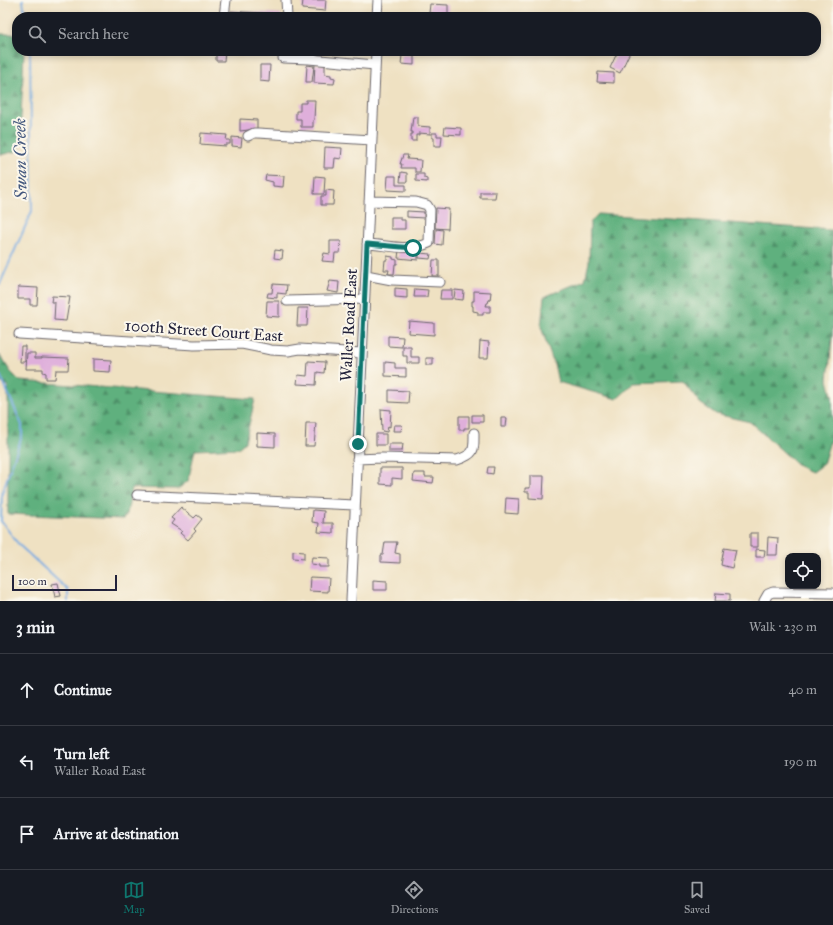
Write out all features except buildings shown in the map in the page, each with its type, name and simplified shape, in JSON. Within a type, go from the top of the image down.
[{"type":"street","points":[[225,12],[226,0]]},
{"type":"street","points":[[286,0],[287,12]]},
{"type":"street","points":[[377,12],[378,0]]},
{"type":"street","name":"Waller Road East","points":[[351,601],[376,56]]},
{"type":"street","points":[[283,58],[375,65]]},
{"type":"street","points":[[248,136],[258,133],[372,140]]},
{"type":"street","points":[[367,244],[413,248],[429,243],[430,210],[427,205],[416,202],[369,201]]},
{"type":"street","points":[[366,275],[392,280],[440,282]]},
{"type":"street","points":[[287,301],[364,299]]},
{"type":"street","name":"100th Street Court East","points":[[19,334],[194,345],[242,344],[271,350],[288,351],[300,349],[362,353]]},
{"type":"street","points":[[357,459],[382,458],[457,460],[466,457],[474,450],[474,433]]},
{"type":"street","points":[[137,495],[355,505]]},
{"type":"street","points":[[766,598],[773,592],[785,591],[833,593]]},
{"type":"green space","points":[[0,34],[12,34],[12,56],[24,56],[20,140],[17,151],[0,155]]},
{"type":"green space","points":[[598,214],[832,230],[833,328],[828,380],[832,396],[833,431],[823,464],[812,472],[800,467],[750,422],[716,414],[700,403],[683,381],[634,383],[617,399],[558,382],[555,368],[541,327],[544,297],[585,280],[589,262],[590,223]]},
{"type":"green space","points":[[0,355],[10,371],[20,381],[255,399],[245,442],[238,448],[195,450],[188,481],[178,489],[132,488],[127,514],[123,519],[8,514],[8,386],[0,382]]},
{"type":"waterway","name":"Swan Creek","points":[[23,0],[24,12]]},
{"type":"waterway","name":"Swan Creek","points":[[0,284],[32,211],[30,56]]},
{"type":"waterway","name":"Swan Creek","points":[[0,375],[22,425],[22,436],[2,493],[1,521],[19,545],[68,590],[68,601]]},
{"type":"route","points":[[358,444],[367,244],[413,248]]}]
